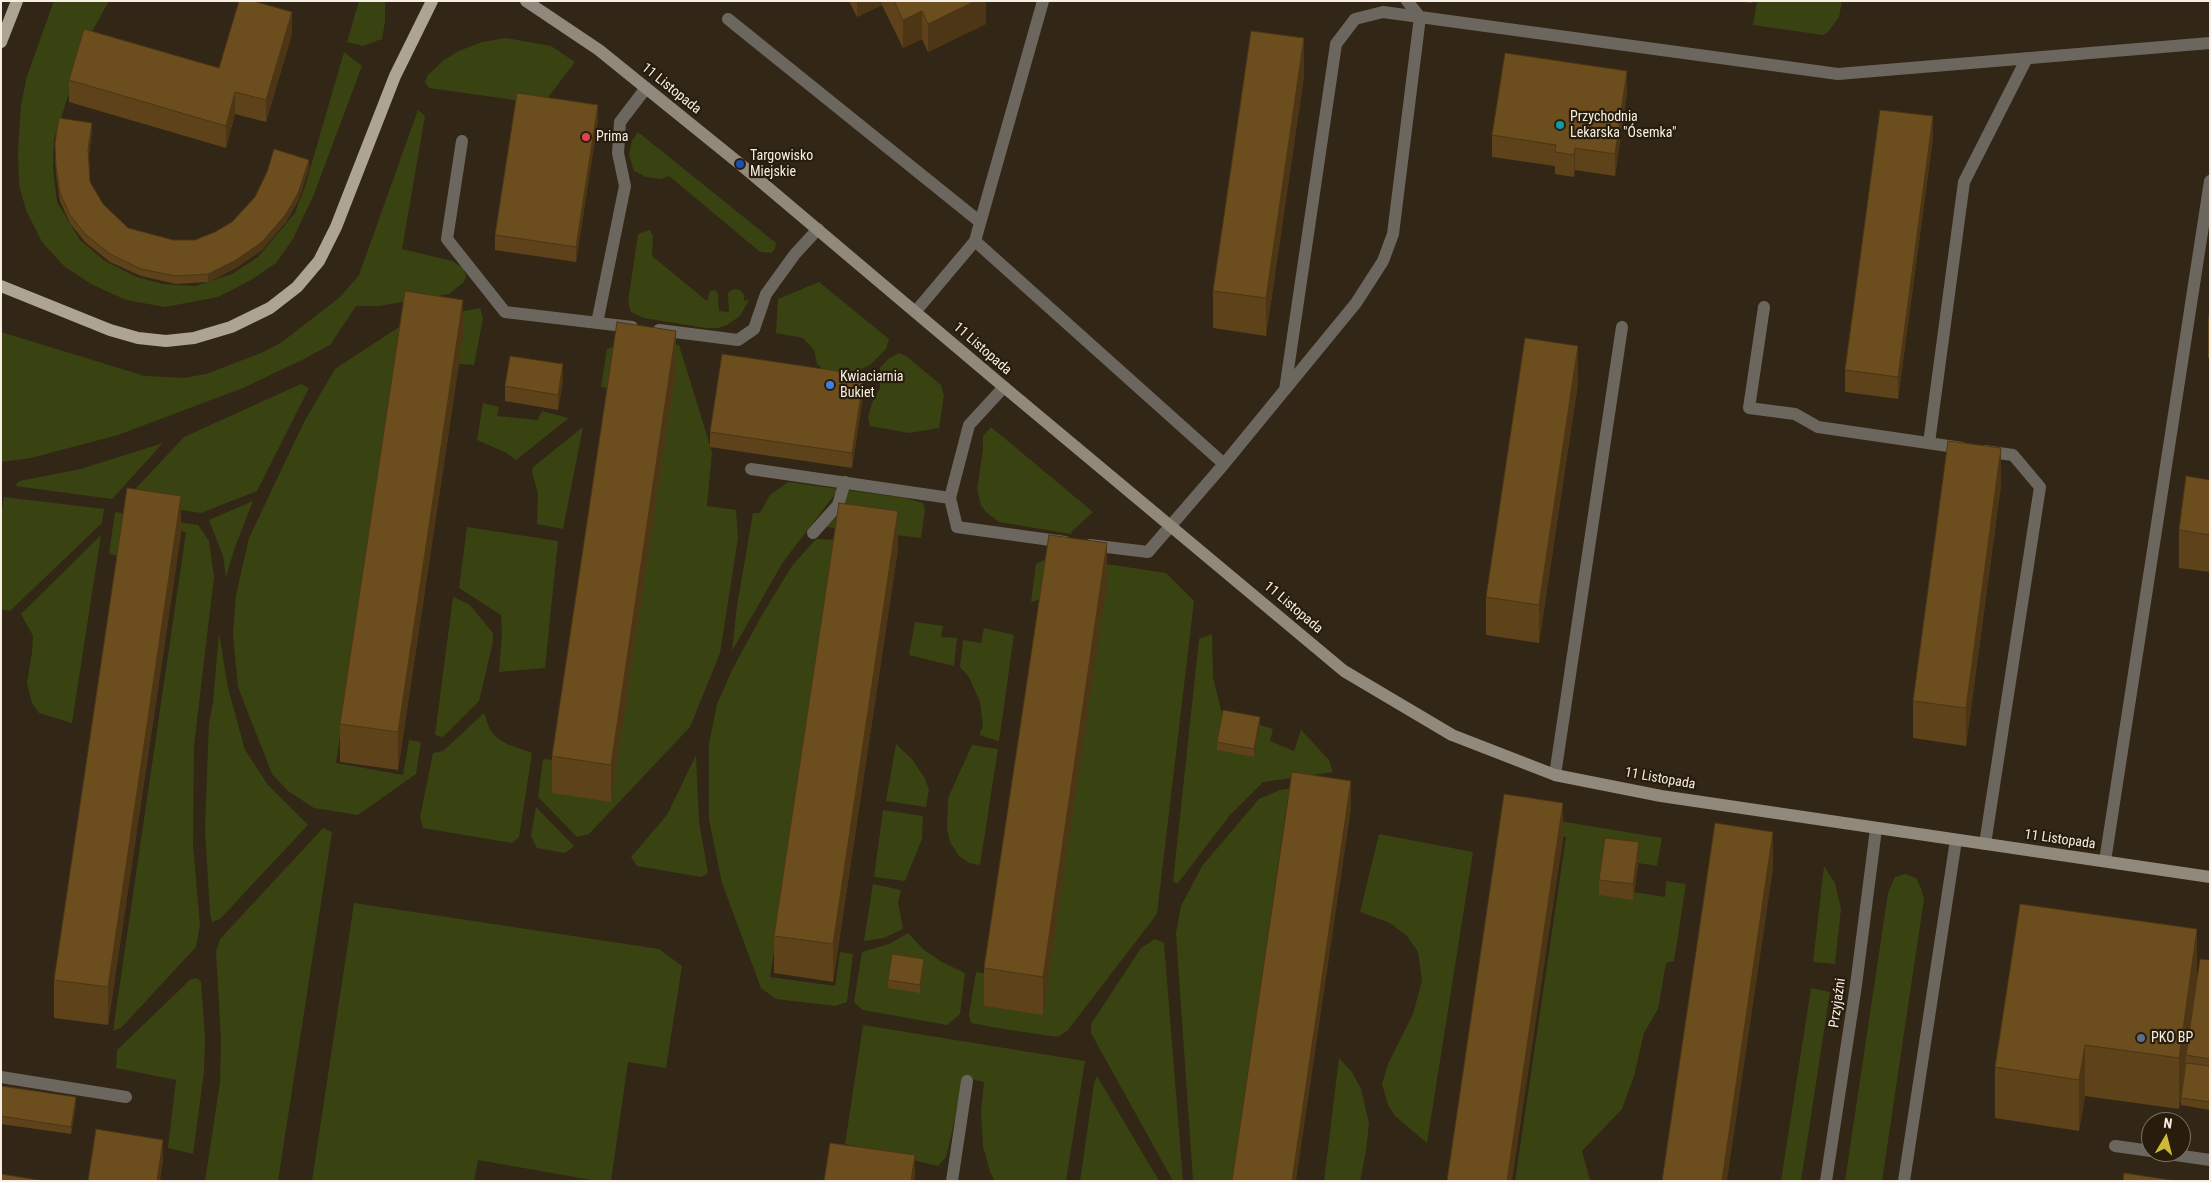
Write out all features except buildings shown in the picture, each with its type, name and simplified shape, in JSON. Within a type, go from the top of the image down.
[{"type":"main road","points":[[1,42],[17,1]]},
{"type":"main road","points":[[1,286],[110,330],[138,338],[166,341],[194,338],[231,327],[270,308],[297,287],[319,261],[336,227],[395,76],[432,1]]},
{"type":"street","name":"11 Listopada","points":[[526,1],[599,50],[646,88],[818,229],[1004,388],[1344,670],[1452,735],[1554,775],[1661,796],[2210,877]]},
{"type":"street","points":[[916,311],[975,241],[1043,1]]},
{"type":"street","points":[[1004,388],[969,425],[950,498],[957,527],[1148,552],[1224,464],[1356,303],[1383,261],[1393,234],[1420,17],[1407,1]]},
{"type":"street","points":[[1285,390],[1336,44],[1354,18],[1383,12],[1838,74],[2210,43]]},
{"type":"street","points":[[728,19],[980,222]]},
{"type":"street","points":[[1929,443],[1964,182],[2027,58]]},
{"type":"street","points":[[597,322],[625,186],[618,153],[620,122],[646,88]]},
{"type":"street","points":[[462,141],[447,239],[505,312],[738,340],[754,329],[766,294],[795,254],[818,229]]},
{"type":"street","points":[[2105,861],[2210,181]]},
{"type":"street","points":[[975,241],[1224,464]]},
{"type":"street","points":[[1764,307],[1750,408],[1795,414],[1818,427],[2013,455],[2040,487],[1985,844]]},
{"type":"street","points":[[1554,775],[1622,327]]},
{"type":"street","points":[[751,469],[950,498]]},
{"type":"street","points":[[813,533],[838,505],[845,482]]},
{"type":"street","name":"Przyjaźni","points":[[1826,1181],[1856,985],[1876,829]]},
{"type":"street","points":[[1904,1181],[1956,840]]},
{"type":"street","points":[[1,1077],[126,1097]]},
{"type":"street","points":[[952,1181],[967,1082]]},
{"type":"street","points":[[2115,1146],[2141,1150]]},
{"type":"street","points":[[2191,1157],[2210,1160]]},
{"type":"green space","points":[[54,1],[109,1],[86,42],[54,139],[53,168],[57,202],[80,240],[105,261],[137,277],[163,284],[195,286],[232,274],[258,257],[295,213],[306,183],[344,52],[362,66],[314,194],[293,239],[276,263],[251,280],[218,297],[165,307],[126,300],[91,284],[64,266],[42,242],[26,210],[19,185],[18,151],[21,105],[27,76]]},
{"type":"green space","points":[[359,1],[385,1],[385,22],[382,39],[363,46],[347,42]]},
{"type":"green space","points":[[1757,1],[1842,1],[1839,17],[1828,32],[1823,35],[1753,25]]},
{"type":"green space","points":[[506,38],[551,46],[575,62],[543,104],[429,88],[425,82],[428,75],[444,60],[459,51],[482,42]]},
{"type":"green space","points":[[418,110],[425,116],[402,249],[452,261],[463,268],[466,276],[464,282],[449,294],[379,306],[356,306],[330,345],[243,388],[118,435],[31,458],[1,462],[1,332],[145,376],[184,378],[206,374],[261,353],[282,342],[340,297],[359,275]]},
{"type":"green space","points":[[638,132],[776,243],[775,249],[771,253],[760,252],[669,176],[661,179],[646,177],[634,171],[629,155],[632,141]]},
{"type":"green space","points":[[650,230],[653,236],[652,256],[707,301],[710,291],[715,290],[718,293],[719,311],[729,312],[728,293],[733,289],[740,290],[744,295],[744,301],[749,300],[740,316],[727,325],[718,328],[705,328],[644,318],[631,312],[628,302],[638,234]]},
{"type":"green space","points":[[819,282],[889,339],[886,349],[870,365],[853,373],[825,371],[817,364],[814,350],[803,338],[776,333],[778,299]]},
{"type":"green space","points":[[480,308],[483,318],[474,365],[459,364],[407,322]]},
{"type":"green space","points":[[402,325],[336,763],[403,775],[409,740],[421,742],[416,774],[358,815],[314,808],[288,791],[272,774],[238,687],[233,634],[236,595],[249,538],[304,422],[335,369]]},
{"type":"green space","points":[[635,340],[679,345],[712,452],[707,506],[736,510],[738,538],[720,653],[690,727],[589,834],[577,837],[538,797],[543,759],[557,760],[611,388],[601,387],[607,349]]},
{"type":"green space","points":[[899,353],[906,356],[941,385],[944,396],[939,428],[909,433],[870,426],[868,417],[872,403],[880,388],[880,368],[888,359]]},
{"type":"green space","points":[[301,384],[309,388],[257,491],[201,513],[124,501],[184,437]]},
{"type":"green space","points":[[483,403],[499,407],[497,416],[538,420],[542,411],[569,418],[516,460],[505,452],[477,440]]},
{"type":"green space","points":[[583,427],[563,529],[537,524],[538,494],[532,472],[533,467]]},
{"type":"green space","points":[[991,427],[1093,512],[1071,534],[999,522],[986,512],[981,505],[977,490],[983,450],[983,436]]},
{"type":"green space","points":[[163,443],[112,499],[15,486],[19,481],[81,469]]},
{"type":"green space","points":[[788,482],[839,489],[783,562],[732,651],[737,606],[753,513],[760,513],[770,495]]},
{"type":"green space","points":[[847,490],[905,498],[923,503],[925,509],[921,538],[826,527],[840,513]]},
{"type":"green space","points":[[4,497],[104,509],[102,523],[10,611],[1,609],[1,516]]},
{"type":"green space","points":[[253,501],[235,547],[226,577],[223,556],[209,520]]},
{"type":"green space","points":[[115,512],[198,525],[209,541],[214,577],[194,746],[193,845],[200,925],[196,947],[121,1028],[113,1031],[186,532],[126,522],[120,556],[109,554]]},
{"type":"green space","points":[[467,527],[558,541],[545,668],[499,672],[502,633],[501,615],[459,588]]},
{"type":"green space","points":[[101,535],[72,723],[39,713],[32,703],[27,683],[33,636],[21,614]]},
{"type":"green space","points":[[816,539],[837,540],[770,977],[835,986],[840,952],[853,954],[847,1002],[835,1006],[776,999],[761,988],[722,883],[709,820],[709,744],[717,704],[733,668],[762,615],[792,566]]},
{"type":"green space","points":[[1053,556],[1166,573],[1194,601],[1157,914],[1068,1030],[1058,1037],[971,1023],[969,1015],[976,972],[989,974],[985,1006],[1043,1014],[1107,581],[1031,602],[1036,564]]},
{"type":"green space","points":[[453,597],[469,604],[493,633],[493,642],[479,701],[443,737],[435,735]]},
{"type":"green space","points":[[915,622],[943,626],[941,637],[957,638],[954,666],[909,655]]},
{"type":"green space","points":[[984,628],[1014,635],[999,741],[979,735],[983,726],[980,702],[969,677],[960,667],[963,640],[981,643]]},
{"type":"green space","points":[[219,633],[228,688],[245,750],[268,785],[308,825],[220,919],[212,922],[205,829],[209,723],[213,703]]},
{"type":"green space","points":[[1212,634],[1213,677],[1223,718],[1254,757],[1260,725],[1273,729],[1270,741],[1294,751],[1301,730],[1329,760],[1333,772],[1263,782],[1230,815],[1178,883],[1173,882],[1199,639]]},
{"type":"green space","points":[[484,713],[490,730],[496,737],[507,744],[532,753],[519,837],[512,843],[423,828],[420,817],[433,753],[443,751]]},
{"type":"green space","points":[[896,744],[912,759],[924,777],[929,789],[926,807],[886,801]]},
{"type":"green space","points":[[972,745],[998,749],[980,865],[969,863],[959,856],[950,842],[947,828],[948,798]]},
{"type":"green space","points":[[696,755],[699,822],[708,873],[701,877],[637,866],[631,857],[667,815]]},
{"type":"green space","points":[[1294,788],[1293,795],[1288,796],[1232,1181],[1193,1181],[1176,933],[1181,906],[1202,866],[1259,799],[1280,790]]},
{"type":"green space","points":[[536,807],[574,846],[565,853],[537,848],[531,836]]},
{"type":"green space","points":[[883,810],[923,816],[922,839],[905,881],[874,877]]},
{"type":"green space","points":[[1505,812],[1662,838],[1657,866],[1638,863],[1633,899],[1634,892],[1665,897],[1666,881],[1686,884],[1674,961],[1666,963],[1658,1009],[1644,1033],[1634,1076],[1622,1109],[1582,1151],[1590,1181],[1515,1181],[1566,837],[1504,828]]},
{"type":"green space","points":[[323,828],[332,832],[278,1181],[205,1181],[220,1082],[221,1040],[216,952],[220,939]]},
{"type":"green space","points":[[1379,834],[1473,852],[1427,1143],[1395,1116],[1388,1105],[1382,1084],[1388,1064],[1413,1014],[1422,981],[1418,952],[1407,936],[1390,923],[1360,912]]},
{"type":"green space","points":[[1824,866],[1835,883],[1841,909],[1835,964],[1813,962]]},
{"type":"green space","points":[[1905,874],[1916,878],[1924,899],[1882,1181],[1845,1181],[1888,893],[1895,877]]},
{"type":"green space","points":[[873,884],[901,890],[898,902],[903,929],[884,938],[864,941]]},
{"type":"green space","points":[[354,903],[659,949],[682,966],[666,1068],[628,1062],[611,1181],[597,1181],[478,1160],[474,1181],[312,1181]]},
{"type":"green space","points":[[908,933],[924,950],[942,962],[965,973],[960,1014],[947,1025],[863,1010],[854,1002],[862,952],[889,944]]},
{"type":"green space","points":[[1155,939],[1164,943],[1183,1181],[1173,1181],[1091,1033],[1091,1024],[1141,948]]},
{"type":"green space","points":[[197,978],[201,982],[205,1038],[204,1072],[193,1154],[168,1148],[176,1080],[116,1068],[117,1050],[191,979]]},
{"type":"green space","points":[[1811,988],[1830,992],[1801,1181],[1781,1181]]},
{"type":"green space","points":[[863,1025],[1085,1061],[1066,1181],[995,1181],[990,1172],[983,1146],[981,1112],[984,1082],[962,1077],[946,1157],[938,1166],[845,1144]]},
{"type":"green space","points":[[1339,1058],[1352,1072],[1361,1089],[1369,1123],[1360,1181],[1324,1181]]},
{"type":"green space","points":[[1097,1076],[1159,1181],[1080,1181],[1094,1084]]},
{"type":"place","name":"Przychodnia Lekarska \"Ósemka\"","points":[[1560,125]]},
{"type":"place","name":"Prima","points":[[586,137]]},
{"type":"place","name":"Targowisko Miejskie","points":[[740,164]]},
{"type":"place","name":"Kwiaciarnia Bukiet","points":[[830,385]]},
{"type":"place","name":"PKO BP","points":[[2141,1038]]}]
